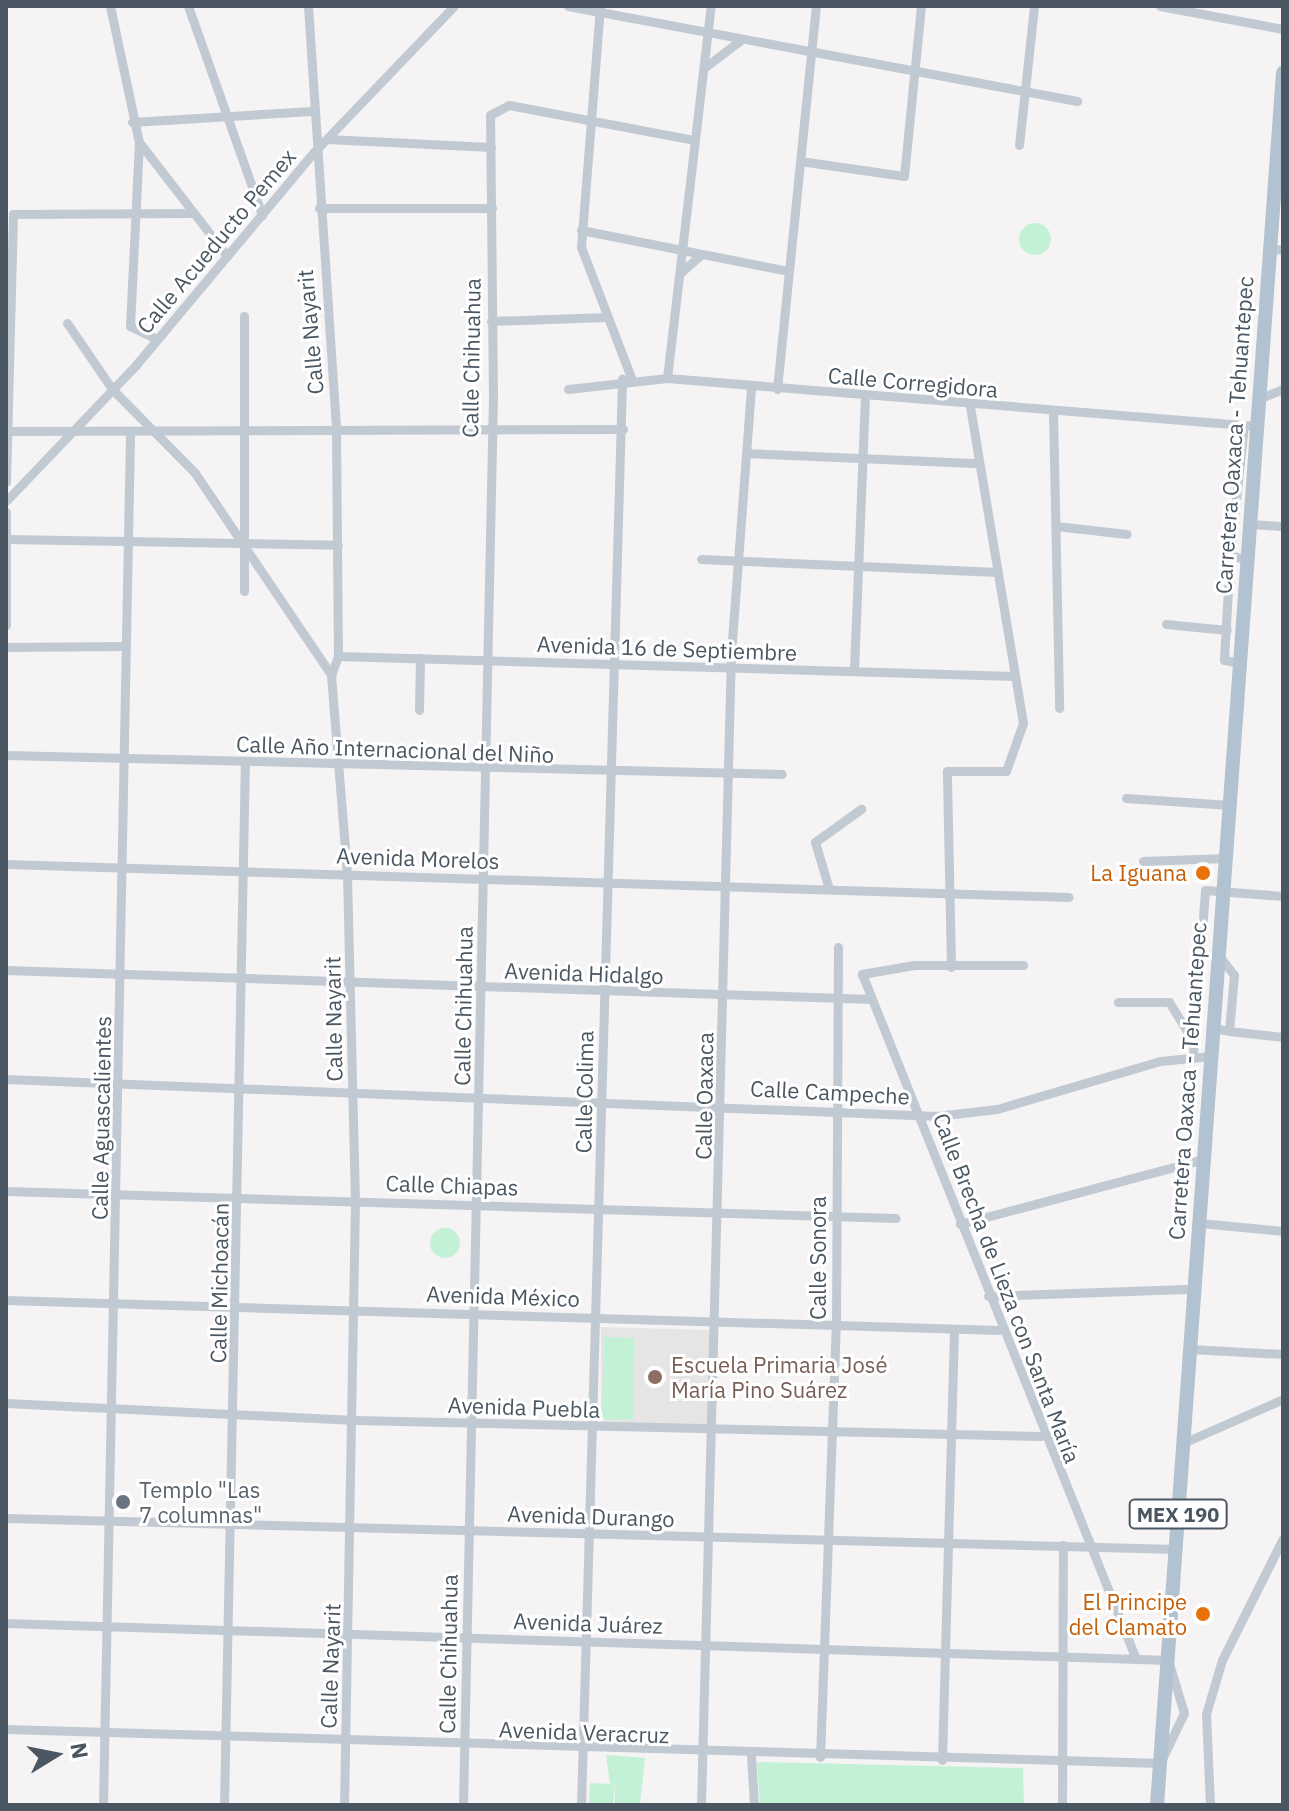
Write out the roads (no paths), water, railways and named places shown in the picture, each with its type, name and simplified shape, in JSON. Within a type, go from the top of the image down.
[{"type":"main road","name":"Carretera Oaxaca - Tehuantepec","points":[[1157,1805],[1251,524],[1250,426],[1258,399],[1276,250],[1283,73]]},
{"type":"street","points":[[110,6],[132,122],[139,142],[227,256]]},
{"type":"street","points":[[188,6],[262,215]]},
{"type":"street","name":"Calle Nayarit","points":[[308,6],[314,152],[336,432],[338,656]]},
{"type":"street","name":"Calle Acueducto Pemex","points":[[6,501],[157,339],[314,152],[454,6]]},
{"type":"street","points":[[568,6],[599,9],[812,53],[914,68],[1077,101]]},
{"type":"street","points":[[667,378],[711,6]]},
{"type":"street","points":[[777,389],[816,6]]},
{"type":"street","points":[[800,161],[904,176],[921,6]]},
{"type":"street","points":[[1019,145],[1034,6]]},
{"type":"street","points":[[1160,6],[1283,29]]},
{"type":"street","points":[[599,9],[581,230],[626,378]]},
{"type":"street","points":[[704,68],[742,39]]},
{"type":"street","name":"Calle Chihuahua","points":[[463,1805],[472,1312],[482,987],[491,321],[490,115],[509,105],[589,120]]},
{"type":"street","points":[[132,122],[312,111]]},
{"type":"street","points":[[589,120],[695,140]]},
{"type":"street","points":[[327,139],[491,147]]},
{"type":"street","points":[[139,142],[130,326],[157,339]]},
{"type":"street","points":[[319,208],[492,208]]},
{"type":"street","points":[[6,482],[13,214],[191,213]]},
{"type":"street","points":[[581,230],[789,271]]},
{"type":"street","points":[[680,273],[701,255]]},
{"type":"street","points":[[244,316],[247,432],[244,591]]},
{"type":"street","points":[[491,321],[607,317]]},
{"type":"street","name":"Calle Nayarit","points":[[67,323],[112,389],[150,431],[195,473],[246,542],[331,675],[342,768],[347,875],[355,1201],[355,1420],[344,1805]]},
{"type":"street","name":"Calle Corregidora","points":[[568,389],[626,378],[667,378],[751,388],[1250,426]]},
{"type":"street","name":"Calle Colima","points":[[581,1805],[595,1427],[604,993],[626,378]]},
{"type":"street","name":"Calle Oaxaca","points":[[701,1805],[728,887],[731,666],[751,388]]},
{"type":"street","points":[[1258,399],[1283,389]]},
{"type":"street","points":[[854,670],[865,396]]},
{"type":"street","points":[[970,405],[1023,723],[1006,771],[947,771],[947,890],[951,967],[1023,965]]},
{"type":"street","points":[[1053,411],[1059,708]]},
{"type":"street","points":[[1241,663],[1224,660],[1230,555],[1250,426]]},
{"type":"street","points":[[7,431],[623,429]]},
{"type":"street","name":"Calle Aguascalientes","points":[[103,1805],[116,1411],[121,866],[130,431]]},
{"type":"street","points":[[746,453],[979,463]]},
{"type":"street","points":[[6,512],[6,625]]},
{"type":"street","points":[[1251,524],[1283,526]]},
{"type":"street","points":[[1056,526],[1127,534]]},
{"type":"street","points":[[7,539],[338,545]]},
{"type":"street","points":[[1230,555],[1248,560]]},
{"type":"street","points":[[701,559],[998,572]]},
{"type":"street","points":[[1228,604],[1244,609]]},
{"type":"street","points":[[1166,624],[1227,630]]},
{"type":"street","points":[[6,647],[125,646]]},
{"type":"street","points":[[331,675],[338,656]]},
{"type":"street","name":"Avenida 16 de Septiembre","points":[[338,656],[1015,676]]},
{"type":"street","points":[[419,710],[420,658]]},
{"type":"street","name":"Calle Año Internacional del Niño","points":[[6,755],[342,768],[782,774]]},
{"type":"street","name":"Calle Michoacán","points":[[224,1805],[233,1416],[239,1305],[240,981],[245,763]]},
{"type":"street","points":[[1126,798],[1230,805]]},
{"type":"street","points":[[829,889],[815,842],[861,809]]},
{"type":"street","points":[[1143,861],[1226,858]]},
{"type":"street","name":"Avenida Morelos","points":[[6,864],[728,887],[947,890],[1068,897]]},
{"type":"street","points":[[1194,1049],[1205,890],[1283,896]]},
{"type":"street","name":"Calle Sonora","points":[[820,1757],[836,1326],[838,947]]},
{"type":"street","points":[[1219,956],[1234,975],[1229,1031]]},
{"type":"street","name":"Calle Brecha de Lieza con Santa María","points":[[951,967],[862,974],[921,1115],[1041,1436],[1092,1547],[1136,1659]]},
{"type":"street","name":"Avenida Hidalgo","points":[[6,970],[351,985],[872,999]]},
{"type":"street","points":[[1118,1002],[1169,1002],[1194,1049]]},
{"type":"street","points":[[1214,1028],[1283,1037]]},
{"type":"street","name":"Calle Campeche","points":[[6,1079],[479,1095],[921,1115],[997,1109],[1194,1049],[1212,1056]]},
{"type":"street","points":[[960,1224],[1204,1159]]},
{"type":"street","name":"Calle Chiapas","points":[[6,1191],[118,1191],[896,1218]]},
{"type":"street","points":[[1199,1223],[1283,1231]]},
{"type":"street","points":[[988,1296],[1193,1289]]},
{"type":"street","name":"Avenida México","points":[[6,1300],[999,1330]]},
{"type":"street","points":[[942,1760],[954,1330]]},
{"type":"street","points":[[1190,1349],[1283,1354]]},
{"type":"street","points":[[1183,1443],[1283,1399]]},
{"type":"street","name":"Avenida Puebla","points":[[6,1403],[116,1411],[355,1420],[1041,1436]]},
{"type":"street","name":"Avenida Durango","points":[[6,1518],[1176,1549]]},
{"type":"street","points":[[1210,1805],[1206,1714],[1222,1660],[1283,1538]]},
{"type":"street","points":[[1062,1805],[1063,1545]]},
{"type":"street","name":"Avenida Juárez","points":[[6,1623],[466,1635],[587,1642],[1168,1660]]},
{"type":"street","points":[[1160,1763],[1184,1713],[1168,1660]]},
{"type":"street","points":[[1184,1713],[1206,1714]]},
{"type":"street","name":"Avenida Veracruz","points":[[6,1729],[584,1751],[1160,1763]]},
{"type":"street","points":[[751,1755],[754,1805]]},
{"type":"place","name":"La Iguana","points":[[1203,873]]},
{"type":"place","name":"Escuela Primaria José María Pino Suárez","points":[[655,1377]]},
{"type":"place","name":"Templo \"Las 7 columnas\"","points":[[123,1502]]},
{"type":"place","name":"El Principe del Clamato","points":[[1203,1614]]}]
